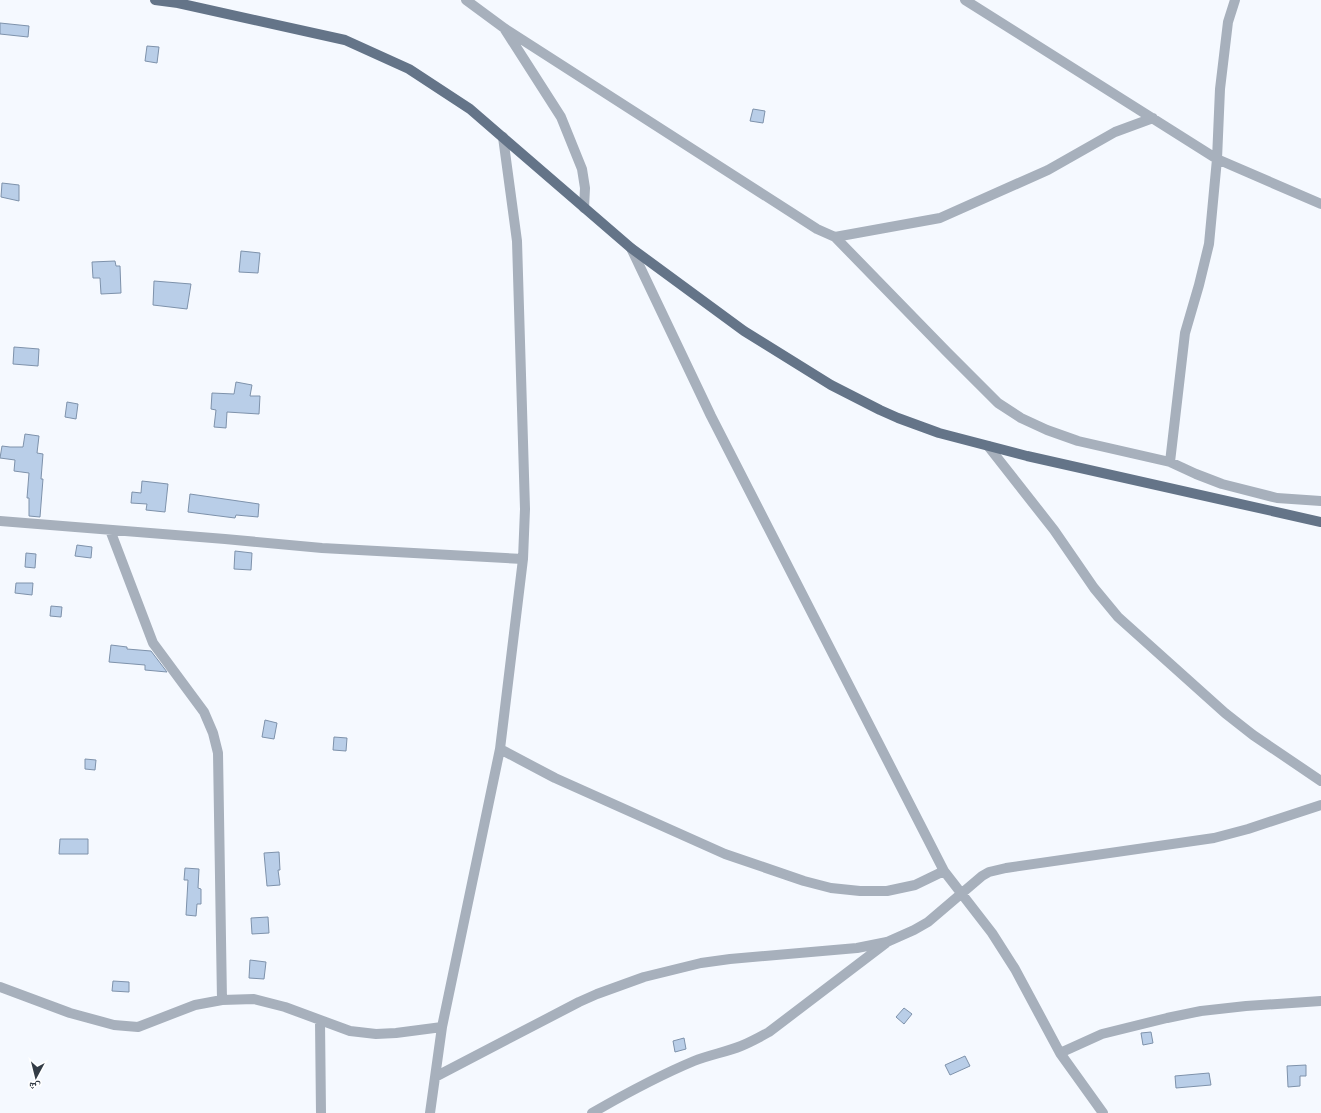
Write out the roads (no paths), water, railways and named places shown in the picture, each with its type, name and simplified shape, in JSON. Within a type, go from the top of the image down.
[{"type":"main road","points":[[155,0],[178,3],[345,40],[409,69],[470,109],[631,248],[744,331],[831,385],[898,418],[939,434],[1027,456],[1321,522]]},
{"type":"street","points":[[466,0],[504,28],[817,229],[836,237],[946,352],[998,403],[1021,418],[1047,430],[1078,441],[1170,462],[1216,482],[1258,494],[1277,498],[1321,501]]},
{"type":"street","points":[[964,0],[1217,159],[1321,204]]},
{"type":"street","points":[[1170,462],[1185,333],[1209,244],[1217,159],[1220,89],[1228,22],[1235,0]]},
{"type":"street","points":[[504,28],[561,117],[582,168],[585,188],[584,208]]},
{"type":"street","points":[[836,237],[940,218],[1048,170],[1115,132],[1153,118]]},
{"type":"street","points":[[430,1113],[442,1027],[500,749],[523,559],[525,509],[517,241],[503,137]]},
{"type":"street","points":[[631,248],[711,416],[944,871],[992,933],[1015,969],[1060,1053],[1103,1113]]},
{"type":"street","points":[[988,446],[1054,530],[1094,588],[1118,617],[1225,713],[1253,735],[1321,781]]},
{"type":"street","points":[[0,521],[225,538],[322,548],[523,559]]},
{"type":"street","points":[[110,530],[154,643],[204,712],[213,733],[218,753],[222,1000]]},
{"type":"street","points":[[500,749],[555,778],[718,851],[804,881],[831,888],[860,891],[887,891],[915,885],[944,871]]},
{"type":"street","points":[[435,1077],[579,1002],[597,994],[644,978],[701,963],[857,948],[887,942],[928,922],[989,872],[1006,868],[1214,838],[1248,829],[1321,805]]},
{"type":"street","points":[[592,1113],[670,1072],[705,1057],[740,1047],[754,1041],[887,942]]},
{"type":"street","points":[[0,987],[70,1013],[114,1025],[138,1027],[195,1005],[222,1000],[254,999],[285,1007],[350,1031],[376,1034],[442,1027]]},
{"type":"street","points":[[1060,1053],[1102,1034],[1201,1011],[1246,1006],[1321,1001]]},
{"type":"street","points":[[320,1021],[322,1113]]}]
